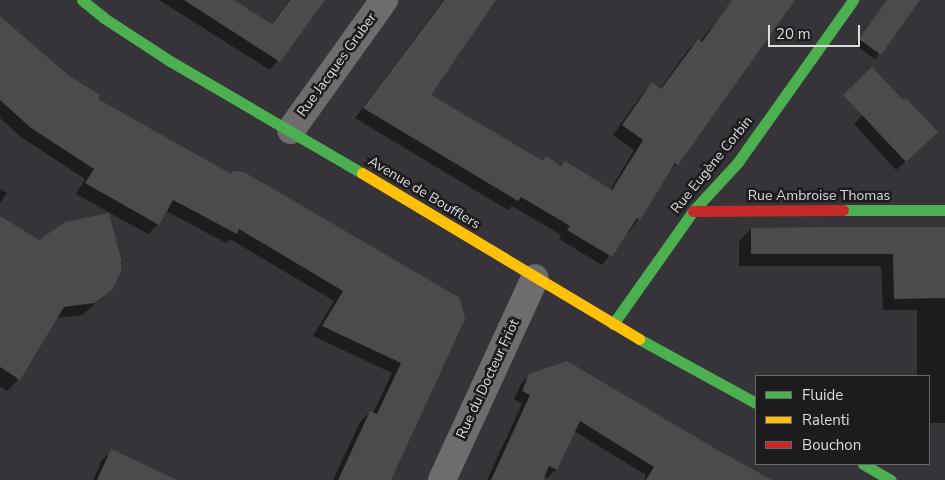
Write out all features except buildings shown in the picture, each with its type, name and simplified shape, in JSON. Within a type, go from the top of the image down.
[{"type":"street","name":"Avenue de Boufflers","points":[[82,0],[104,18],[170,61],[291,130],[613,324],[755,402]]},
{"type":"street","name":"Rue Jacques Gruber","points":[[291,130],[384,0]]},
{"type":"street","name":"Rue Eugène Corbin","points":[[613,324],[693,211],[738,162],[853,0]]},
{"type":"street","name":"Rue Ambroise Thomas","points":[[693,211],[945,210]]},
{"type":"street","name":"Rue du Docteur Friot","points":[[442,480],[535,278]]},
{"type":"street","points":[[865,465],[891,480]]},
{"type":"traffic: fast","points":[[82,0],[104,18],[170,61],[362,173]]},
{"type":"traffic: fast","points":[[613,324],[693,211],[738,162],[853,0]]},
{"type":"traffic: fast","points":[[843,210],[945,210]]},
{"type":"traffic: fast","points":[[639,339],[755,402]]},
{"type":"traffic: fast","points":[[865,465],[891,480]]},
{"type":"traffic: slow","points":[[362,173],[639,339]]},
{"type":"traffic: jam","points":[[693,211],[843,210]]}]
